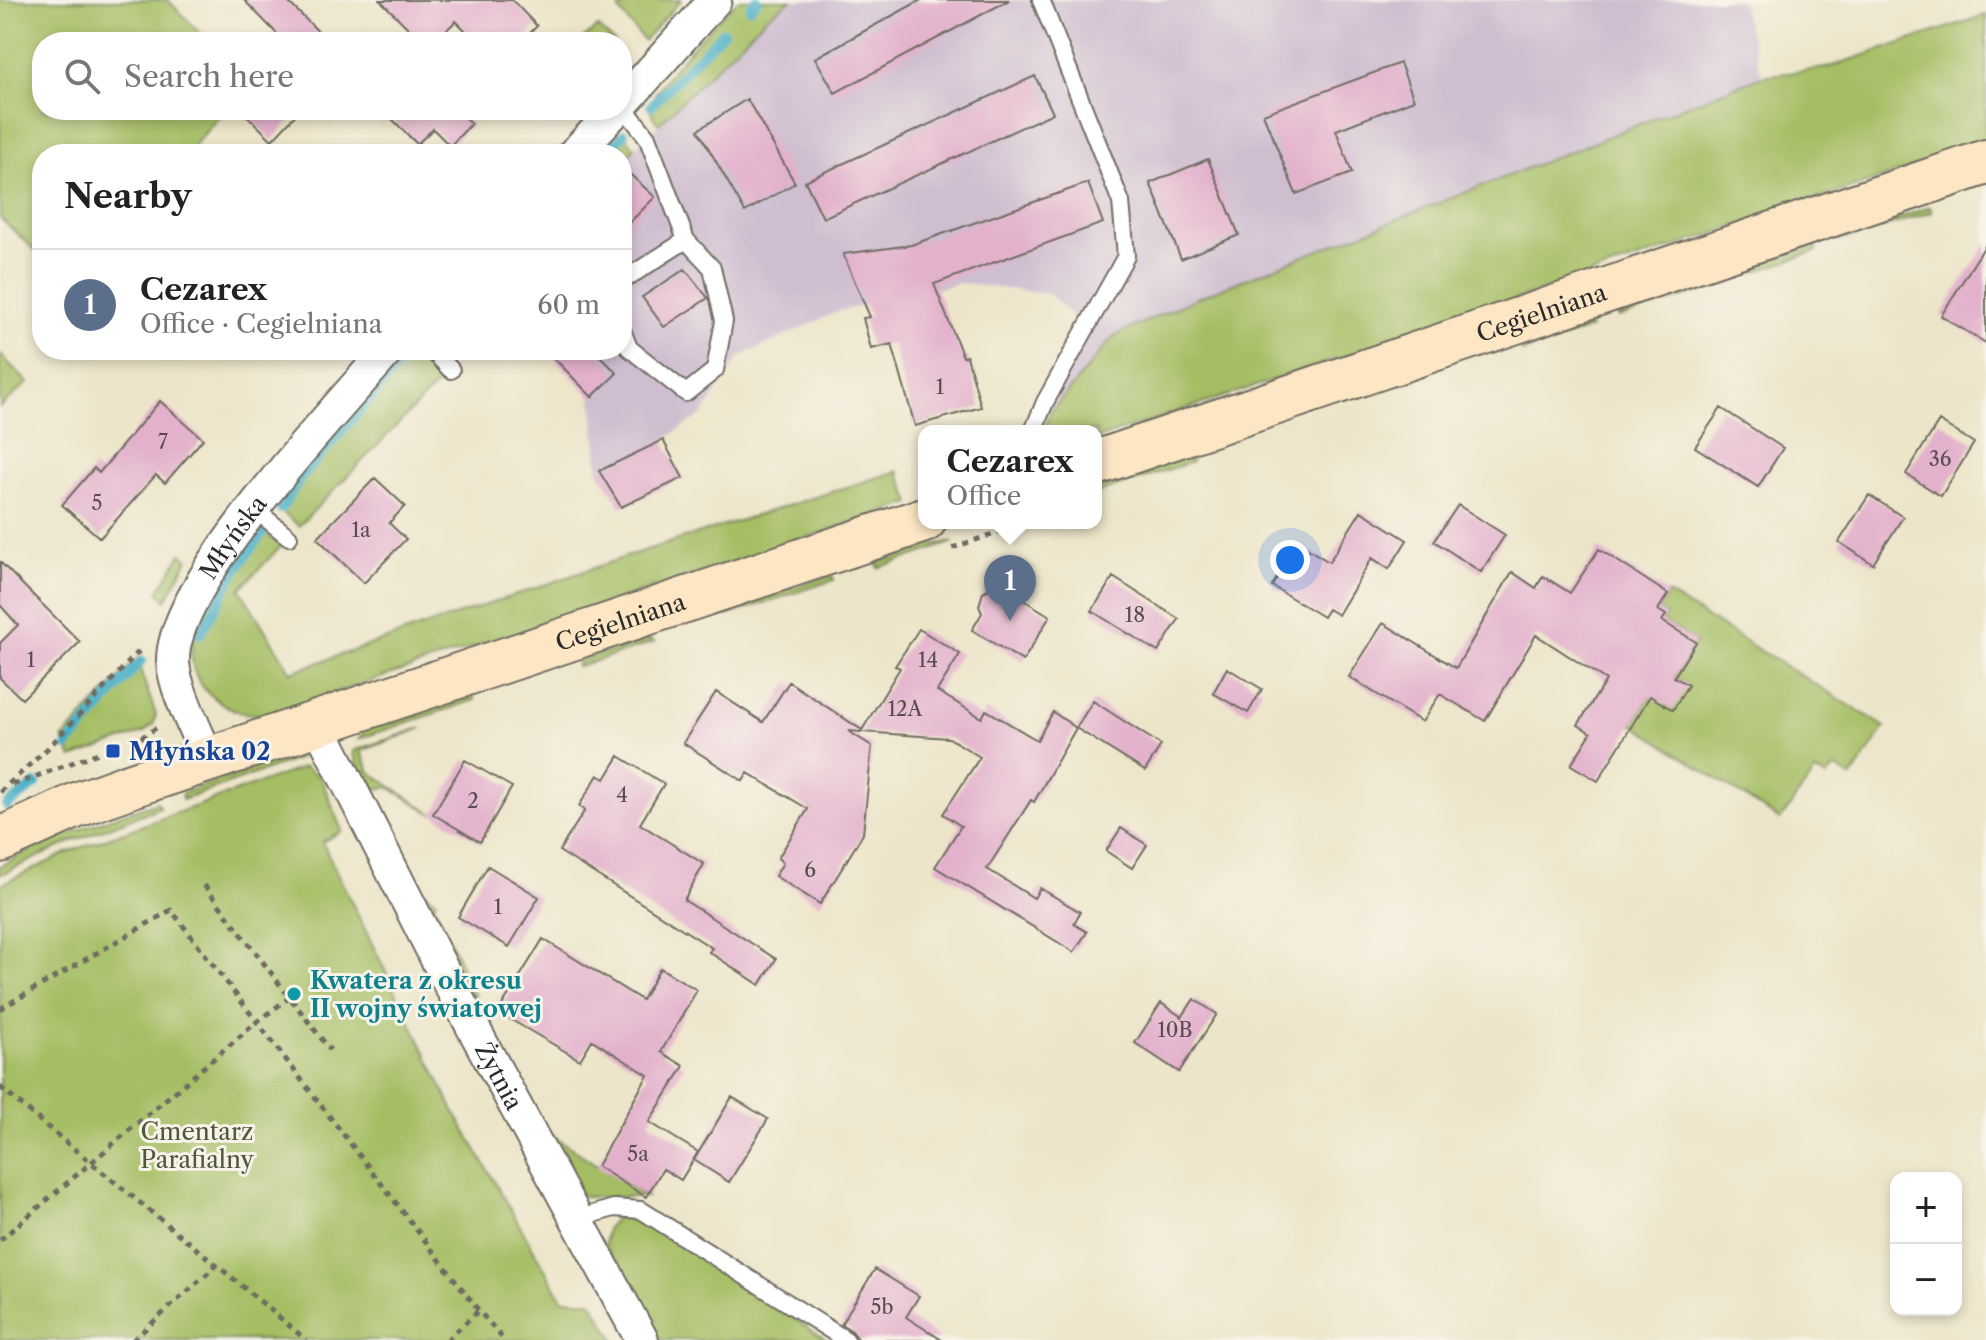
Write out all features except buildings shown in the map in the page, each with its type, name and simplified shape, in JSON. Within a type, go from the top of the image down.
[{"type":"street","points":[[632,93],[715,0]]},
{"type":"street","points":[[584,144],[606,120]]},
{"type":"street","name":"Cegielniana","points":[[1102,461],[1986,162]]},
{"type":"street","name":"Młyńska","points":[[208,759],[175,679],[173,651],[177,629],[191,601],[253,508],[379,360]]},
{"type":"street","name":"Cegielniana","points":[[0,840],[77,805],[208,759],[918,522]]},
{"type":"street","name":"Żytnia","points":[[318,724],[450,985],[642,1340]]},
{"type":"lane","points":[[1035,425],[1045,402],[1126,256],[1121,202],[1041,0]]},
{"type":"lane","points":[[632,117],[647,137],[686,240],[712,268],[724,321],[715,370],[686,393],[632,350]]},
{"type":"lane","points":[[632,275],[686,240]]},
{"type":"lane","points":[[442,360],[451,370]]},
{"type":"lane","points":[[253,508],[289,537]]},
{"type":"lane","points":[[576,1219],[614,1208],[641,1210],[846,1340]]},
{"type":"path","points":[[148,653],[149,640]]},
{"type":"path","points":[[136,740],[154,731],[162,717]]},
{"type":"path","points":[[8,787],[106,750]]},
{"type":"path","points":[[204,885],[330,1050]]},
{"type":"path","points":[[0,1009],[171,910],[504,1340]]},
{"type":"path","points":[[0,1240],[290,997]]},
{"type":"path","points":[[0,1087],[89,1163],[218,1264],[306,1340]]},
{"type":"path","points":[[133,1340],[218,1264]]},
{"type":"path","points":[[447,1340],[479,1311]]},
{"type":"shaded area","points":[[791,0],[1740,0],[1762,76],[1197,298],[1114,336],[1049,414],[1041,393],[1081,325],[1049,294],[960,283],[839,311],[739,357],[703,414],[663,440],[683,478],[621,507],[599,471],[592,397],[557,360],[632,360],[632,150],[768,17]]},
{"type":"green space","points":[[0,0],[168,0],[199,32],[32,32],[32,120],[216,120],[195,144],[32,144],[32,248],[0,218]]},
{"type":"green space","points":[[632,0],[681,0],[644,41],[619,10]]},
{"type":"green space","points":[[738,0],[791,0],[767,17],[659,124],[651,108],[662,84],[687,52]]},
{"type":"green space","points":[[1986,15],[1986,143],[1102,437],[1102,425],[1046,425],[1049,414],[1114,336],[1197,298],[1762,76],[1826,68]]},
{"type":"green space","points":[[624,134],[632,144],[603,144]]},
{"type":"green space","points":[[1930,207],[1932,212],[1839,241],[1840,238]]},
{"type":"green space","points":[[1817,244],[1817,251],[1752,273],[1751,267]]},
{"type":"green space","points":[[1728,275],[1731,282],[1618,318],[1617,315]]},
{"type":"green space","points":[[1586,324],[1591,328],[1522,352],[1519,346]]},
{"type":"green space","points":[[0,354],[28,383],[0,407]]},
{"type":"green space","points":[[397,360],[426,360],[444,377],[299,526],[277,508],[294,481]]},
{"type":"green space","points":[[1190,457],[1192,462],[1102,491],[1102,486]]},
{"type":"green space","points":[[898,471],[911,503],[271,714],[247,713],[226,706],[213,697],[197,678],[192,657],[194,635],[203,611],[257,527],[281,546],[240,589],[291,672],[640,552]]},
{"type":"green space","points":[[954,542],[878,568],[877,563],[932,544]]},
{"type":"green space","points":[[181,554],[188,559],[166,600],[158,592]]},
{"type":"green space","points":[[831,575],[834,580],[728,615],[726,611]]},
{"type":"green space","points":[[1668,594],[1885,727],[1851,778],[1835,767],[1827,777],[1815,772],[1780,820],[1632,724],[1650,696],[1687,685],[1674,677],[1696,642],[1662,621],[1666,615],[1658,610]]},
{"type":"green space","points":[[649,639],[654,642],[577,667],[577,661]]},
{"type":"green space","points":[[138,658],[156,715],[153,725],[144,732],[72,758],[63,738]]},
{"type":"green space","points":[[473,695],[475,700],[358,739],[365,730]]},
{"type":"green space","points":[[422,728],[361,751],[370,772],[433,814],[388,787],[375,789],[364,784],[353,753]]},
{"type":"green space","points":[[291,755],[300,758],[182,800],[182,793]]},
{"type":"green space","name":"Cmentarz Parafialny","points":[[304,767],[321,778],[342,831],[322,842],[454,1111],[562,1299],[591,1301],[615,1340],[0,1340],[0,885],[69,852]]},
{"type":"green space","points":[[157,802],[160,807],[66,844],[0,875],[0,866],[38,847]]},
{"type":"green space","points":[[415,886],[436,900],[434,906],[475,996],[468,993]]},
{"type":"green space","points":[[482,1015],[493,1020],[491,1023],[487,1021],[544,1130],[646,1197],[587,1197],[577,1193],[481,1020]]},
{"type":"green space","points":[[616,1218],[638,1218],[827,1340],[657,1340],[605,1245],[607,1228]]},
{"type":"waterway","points":[[750,8],[757,0]]},
{"type":"waterway","points":[[651,106],[723,32]]},
{"type":"waterway","points":[[614,144],[624,134]]},
{"type":"waterway","points":[[281,509],[300,479],[403,360]]},
{"type":"waterway","points":[[200,634],[236,570],[263,532]]},
{"type":"waterway","points":[[67,746],[141,661]]},
{"type":"waterway","points":[[7,806],[36,784]]},
{"type":"place","name":"Cezarex","points":[[1010,621]]},
{"type":"place","name":"Młyńska 02","points":[[113,751]]},
{"type":"place","name":"Kwatera z okresu II wojny światowej","points":[[294,994]]}]
